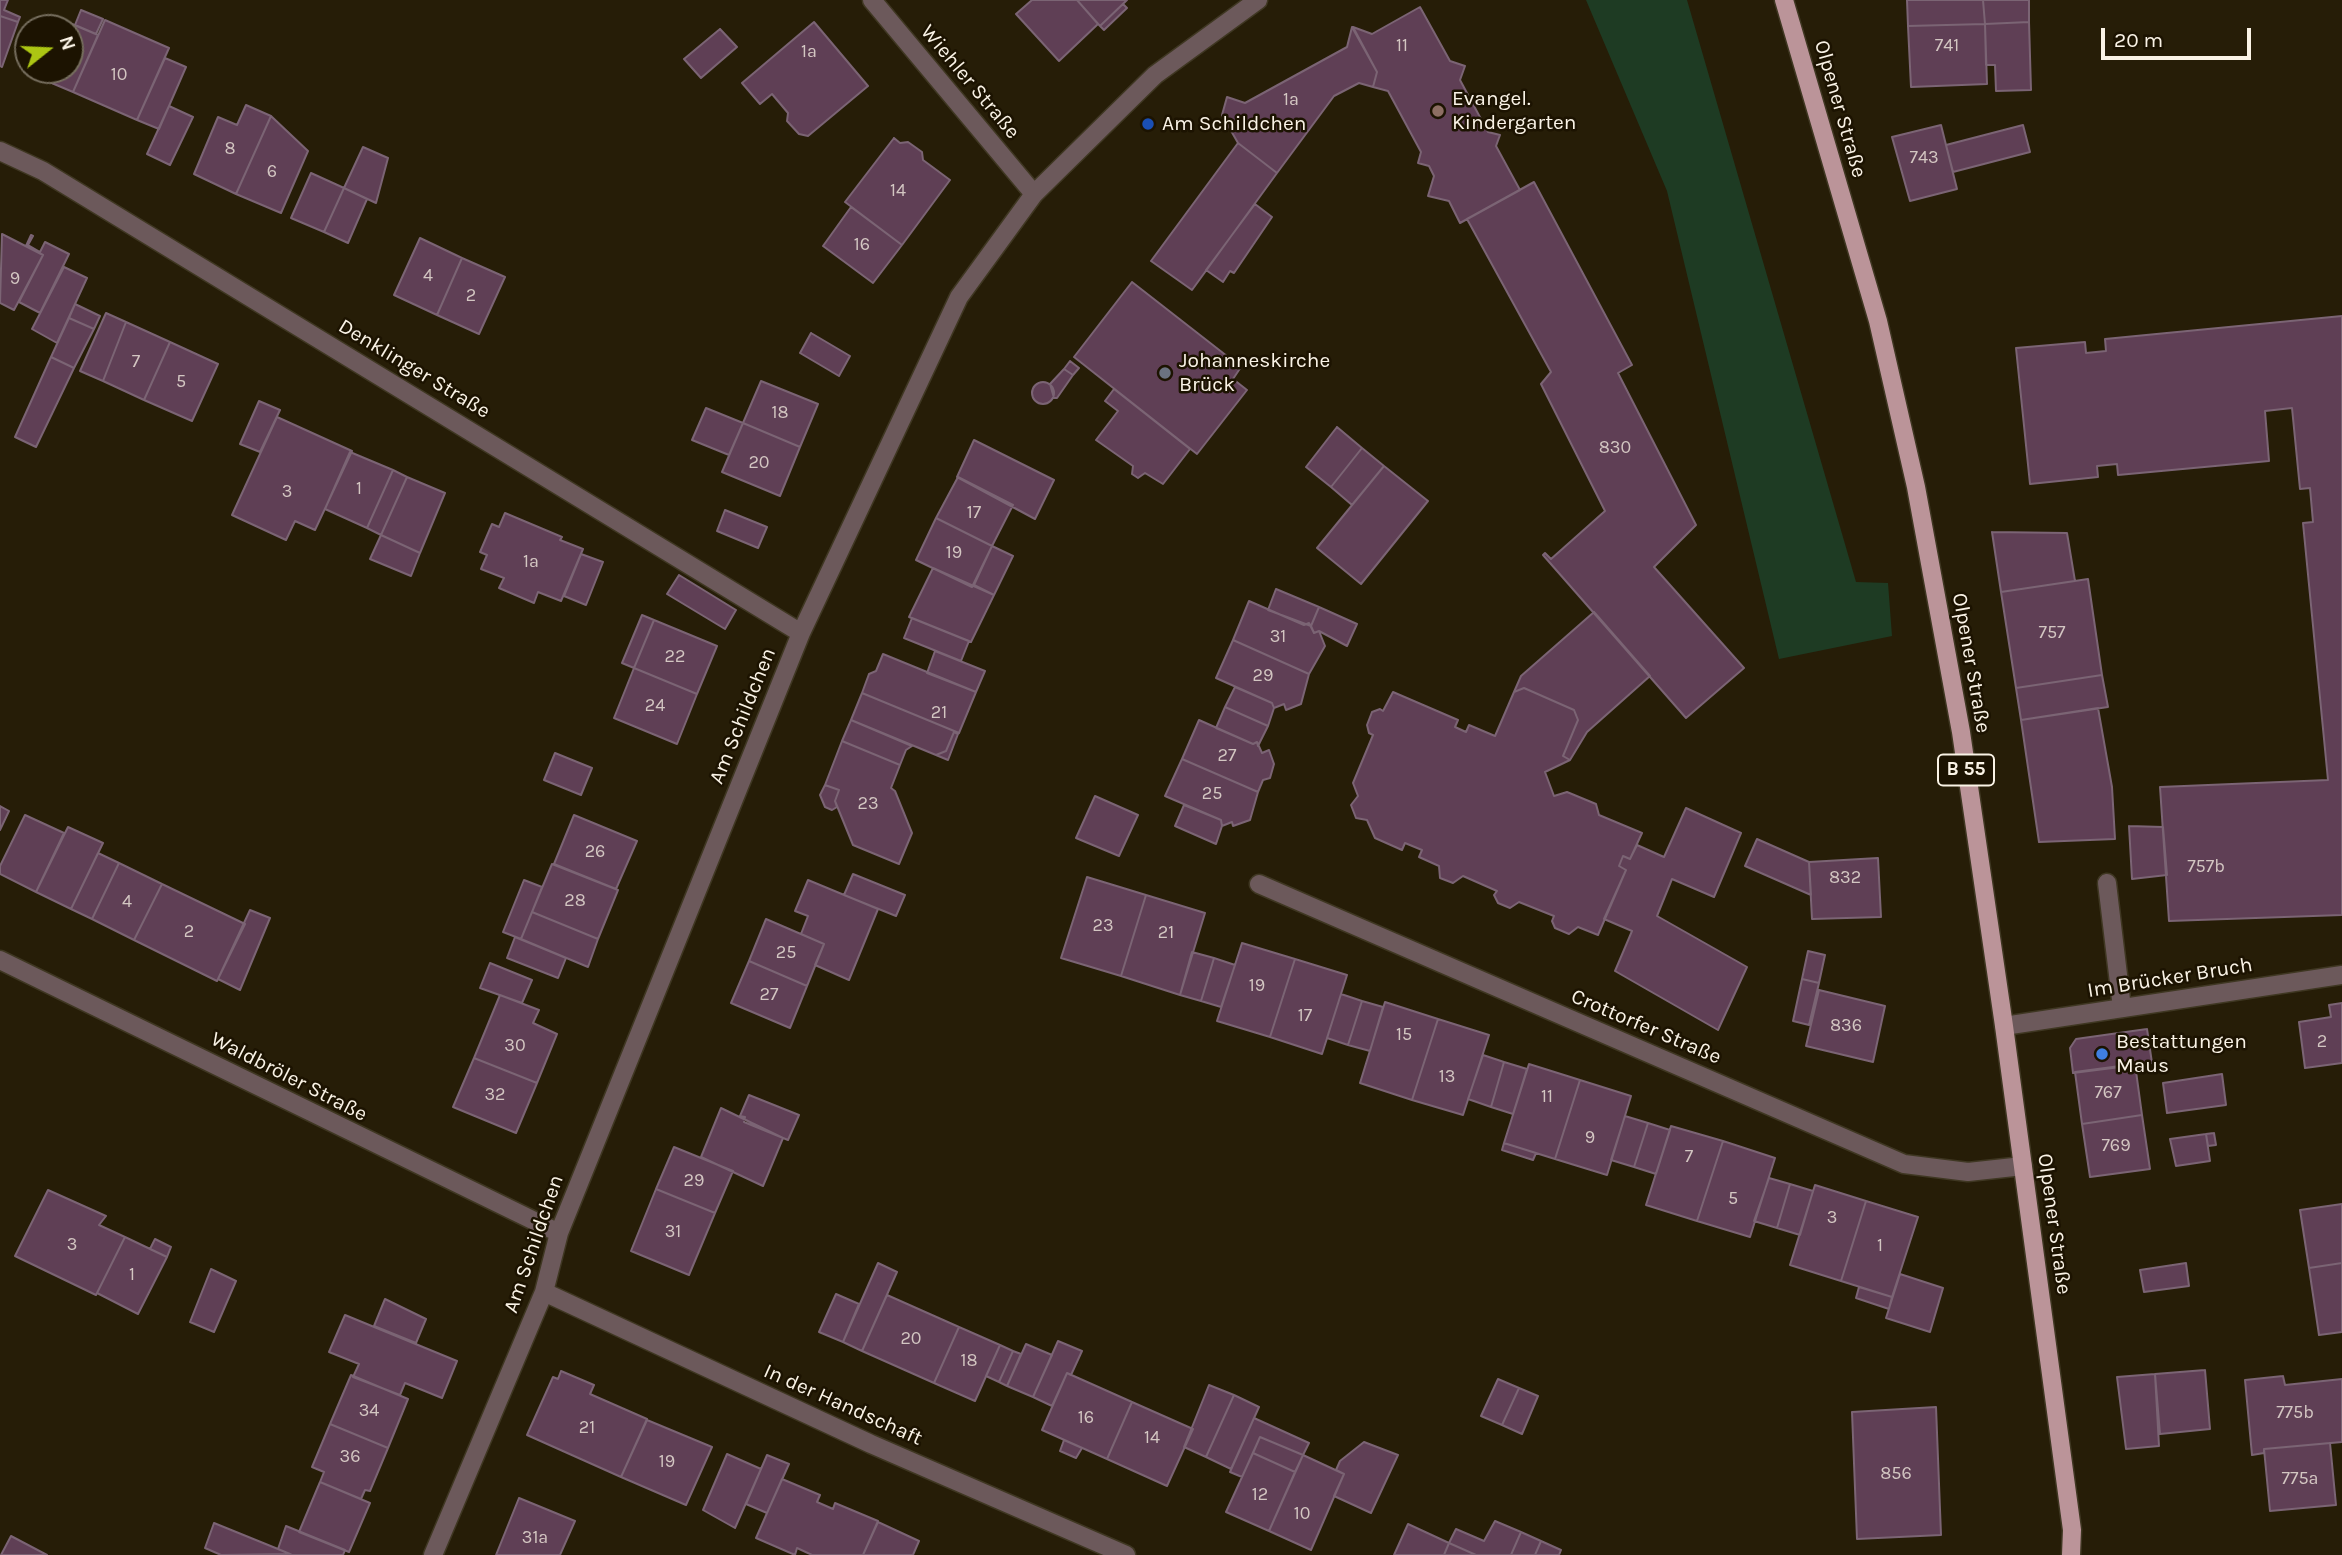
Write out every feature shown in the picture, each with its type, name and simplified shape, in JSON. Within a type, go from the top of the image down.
[{"type":"main road","name":"Olpener Straße","points":[[1784,0],[1878,321],[1916,486],[1961,732],[2004,1026],[2072,1530],[2071,1555]]},
{"type":"street","name":"Wiehler Straße","points":[[872,0],[1034,194]]},
{"type":"street","name":"Am Schildchen","points":[[433,1555],[544,1292],[559,1233],[801,633],[960,297],[1034,194],[1154,75],[1258,0]]},
{"type":"street","name":"Denklinger Straße","points":[[0,151],[43,171],[801,633]]},
{"type":"street","points":[[2107,883],[2122,1008]]},
{"type":"street","name":"Crottorfer Straße","points":[[1259,884],[1904,1164],[1968,1172],[2023,1166]]},
{"type":"street","name":"Waldbröler Straße","points":[[0,960],[559,1233]]},
{"type":"street","name":"Im Brücker Bruch","points":[[2004,1026],[2342,975]]},
{"type":"street","name":"In der Handschaft","points":[[544,1292],[871,1444],[1126,1555]]},
{"type":"green space","points":[[1586,0],[1687,0],[1856,582],[1888,583],[1892,636],[1779,659],[1667,191]]},
{"type":"building","points":[[0,0],[8,0],[4,10],[14,14],[14,21],[0,16]]},
{"type":"building","points":[[1032,0],[1077,0],[1098,24],[1059,61],[1016,14]]},
{"type":"building","points":[[1077,0],[1127,0],[1100,26]]},
{"type":"building","points":[[1907,0],[1983,0],[1985,24],[1908,26]]},
{"type":"building","points":[[1983,0],[2029,0],[2029,22],[1985,24]]},
{"type":"building","points":[[1123,4],[1127,8],[1104,30],[1100,26]]},
{"type":"building","name":"Evangel. Kindergarten","points":[[1420,7],[1450,61],[1465,66],[1460,80],[1488,132],[1500,135],[1496,146],[1520,190],[1460,223],[1449,201],[1428,196],[1434,176],[1429,166],[1418,163],[1421,152],[1388,91],[1373,87],[1377,72],[1353,27],[1372,34]]},
{"type":"building","points":[[81,10],[103,19],[96,34],[84,29],[84,14],[79,14]]},
{"type":"building","points":[[0,16],[14,21],[14,33],[2,67]]},
{"type":"building","points":[[105,20],[169,48],[137,120],[73,92],[77,84],[84,84],[84,67]]},
{"type":"building","points":[[814,22],[868,86],[808,136],[799,134],[787,121],[788,113],[772,94],[760,104],[742,83]]},
{"type":"building","points":[[2029,22],[2031,90],[1996,91],[1995,65],[1986,65],[1985,24]]},
{"type":"building","points":[[1985,24],[1987,84],[1911,87],[1908,26]]},
{"type":"building","points":[[1352,27],[1377,72],[1373,87],[1359,83],[1334,96],[1277,173],[1238,143],[1222,115],[1227,97],[1245,103],[1347,47]]},
{"type":"building","points":[[84,29],[98,35],[84,67]]},
{"type":"building","points":[[720,29],[737,47],[701,78],[684,59]]},
{"type":"building","points":[[165,58],[186,67],[159,129],[137,120]]},
{"type":"building","points":[[54,84],[77,84],[73,92]]},
{"type":"building","points":[[246,105],[271,116],[236,194],[194,174],[218,117],[237,125]]},
{"type":"building","points":[[169,106],[193,117],[170,165],[147,154]]},
{"type":"building","points":[[271,116],[308,151],[281,213],[236,194]]},
{"type":"building","points":[[1941,125],[1957,189],[1910,201],[1892,137]]},
{"type":"building","points":[[2023,125],[2030,152],[1953,172],[1946,145]]},
{"type":"building","points":[[894,138],[900,143],[908,142],[922,152],[923,160],[950,180],[902,245],[845,202]]},
{"type":"building","points":[[1238,143],[1277,173],[1192,290],[1151,261]]},
{"type":"building","points":[[363,147],[388,158],[376,203],[344,188]]},
{"type":"building","points":[[311,173],[344,188],[324,232],[291,218]]},
{"type":"building","points":[[1534,182],[1632,365],[1618,373],[1696,525],[1654,567],[1744,668],[1686,718],[1543,555],[1545,553],[1551,559],[1605,511],[1541,384],[1551,372],[1467,219]]},
{"type":"building","points":[[344,188],[367,199],[348,243],[324,232]]},
{"type":"building","points":[[1255,204],[1272,217],[1234,273],[1230,271],[1223,282],[1206,270]]},
{"type":"building","points":[[851,207],[902,245],[873,283],[823,246]]},
{"type":"building","points":[[2,234],[43,255],[14,310],[0,303]]},
{"type":"building","points":[[31,235],[33,236],[28,245],[40,252],[45,242],[69,254],[40,313],[19,302],[43,255],[26,246]]},
{"type":"building","points":[[420,238],[462,258],[437,315],[394,295]]},
{"type":"building","points":[[462,258],[505,277],[479,334],[437,315]]},
{"type":"building","points":[[64,267],[87,278],[57,343],[32,329]]},
{"type":"building","name":"Johanneskirche Brück","points":[[1132,282],[1241,367],[1233,379],[1247,390],[1197,454],[1074,357]]},
{"type":"building","points":[[75,304],[100,316],[94,329],[69,318]]},
{"type":"building","points":[[106,313],[126,322],[103,381],[80,371]]},
{"type":"building","points":[[2342,316],[2342,915],[2169,921],[2160,787],[2328,780],[2303,523],[2313,522],[2310,488],[2300,489],[2292,408],[2265,411],[2269,461],[2118,475],[2117,464],[2097,466],[2098,477],[2030,484],[2016,348],[2085,342],[2086,353],[2106,351],[2105,339]]},
{"type":"building","points":[[69,318],[94,329],[74,368],[51,357]]},
{"type":"building","points":[[126,322],[170,342],[144,400],[103,381]]},
{"type":"building","points":[[811,333],[850,356],[839,376],[800,353]]},
{"type":"building","points":[[170,342],[218,364],[192,421],[144,400]]},
{"type":"building","points":[[51,357],[74,368],[36,447],[15,437]]},
{"type":"building","points":[[1070,361],[1079,368],[1073,375],[1064,369]]},
{"type":"building","points":[[1064,369],[1073,375],[1057,398],[1054,398],[1050,384]]},
{"type":"building","points":[[761,381],[818,404],[800,447],[743,423]]},
{"type":"building","points":[[1039,382],[1047,382],[1054,389],[1054,397],[1047,404],[1039,404],[1032,397],[1032,389]]},
{"type":"building","points":[[1114,389],[1190,449],[1163,484],[1145,473],[1138,478],[1132,474],[1133,466],[1096,440],[1118,411],[1105,401]]},
{"type":"building","points":[[259,401],[280,410],[260,452],[240,444]]},
{"type":"building","points":[[706,408],[743,423],[729,455],[692,440]]},
{"type":"building","points":[[277,417],[352,451],[315,530],[295,521],[286,540],[232,515]]},
{"type":"building","points":[[743,423],[800,447],[780,496],[722,472]]},
{"type":"building","points":[[1337,427],[1362,448],[1331,487],[1306,467]]},
{"type":"building","points":[[974,440],[1054,480],[1035,519],[957,477]]},
{"type":"building","points":[[1362,448],[1384,466],[1352,505],[1331,487]]},
{"type":"building","points":[[350,452],[393,470],[367,528],[325,509]]},
{"type":"building","points":[[1384,466],[1428,501],[1361,584],[1317,548]]},
{"type":"building","points":[[393,470],[407,477],[381,535],[367,528]]},
{"type":"building","points":[[407,477],[445,493],[420,553],[381,535]]},
{"type":"building","points":[[958,477],[1013,505],[992,546],[936,518]]},
{"type":"building","points":[[725,510],[767,527],[758,548],[717,531]]},
{"type":"building","points":[[505,513],[583,549],[561,601],[538,592],[534,603],[499,588],[504,578],[481,569],[487,555],[480,552],[492,524],[499,527]]},
{"type":"building","points":[[936,518],[992,546],[972,587],[916,560]]},
{"type":"building","points":[[1992,532],[2067,533],[2075,581],[2001,592]]},
{"type":"building","points":[[381,535],[420,553],[411,576],[370,559]]},
{"type":"building","points":[[992,546],[1013,556],[994,595],[974,585]]},
{"type":"building","points":[[581,554],[603,562],[586,605],[564,596]]},
{"type":"building","points":[[933,568],[994,595],[971,642],[909,617]]},
{"type":"building","points":[[679,575],[736,610],[725,629],[667,594]]},
{"type":"building","points":[[2088,579],[2102,675],[2016,688],[2001,592]]},
{"type":"building","points":[[1276,589],[1319,607],[1311,626],[1268,610]]},
{"type":"building","points":[[1249,601],[1304,625],[1309,623],[1314,633],[1319,631],[1325,646],[1309,674],[1233,640]]},
{"type":"building","points":[[1319,607],[1357,624],[1347,646],[1319,631],[1314,633],[1311,626]]},
{"type":"building","points":[[1594,612],[1650,676],[1587,732],[1570,760],[1563,756],[1578,720],[1574,710],[1524,688],[1514,692],[1521,676]]},
{"type":"building","points":[[642,615],[654,620],[634,668],[622,663]]},
{"type":"building","points":[[912,618],[969,641],[961,661],[904,638]]},
{"type":"building","points":[[654,620],[717,646],[697,694],[634,668]]},
{"type":"building","points":[[1233,640],[1309,674],[1301,704],[1286,710],[1284,704],[1274,708],[1272,703],[1216,678]]},
{"type":"building","points":[[935,651],[985,671],[976,692],[927,673]]},
{"type":"building","points":[[883,654],[976,692],[959,733],[862,693],[869,674],[876,671]]},
{"type":"building","points":[[634,668],[697,694],[677,744],[614,718]]},
{"type":"building","points":[[2102,675],[2108,707],[2021,720],[2016,688]]},
{"type":"building","points":[[1235,687],[1272,703],[1274,708],[1268,726],[1225,707]]},
{"type":"building","points":[[1524,688],[1574,710],[1578,720],[1563,756],[1570,760],[1545,772],[1554,796],[1567,792],[1596,804],[1599,815],[1642,833],[1630,859],[1623,856],[1619,866],[1626,870],[1598,935],[1578,927],[1569,934],[1555,928],[1552,921],[1554,916],[1519,902],[1510,908],[1498,903],[1494,895],[1497,891],[1463,876],[1453,883],[1440,878],[1439,866],[1419,857],[1422,850],[1405,843],[1402,850],[1375,838],[1367,820],[1356,818],[1351,805],[1358,796],[1353,783],[1373,735],[1369,733],[1367,725],[1372,712],[1380,709],[1383,711],[1393,692],[1458,720],[1455,727],[1466,732],[1469,725],[1495,736],[1514,692]]},
{"type":"building","points":[[862,693],[959,733],[954,732],[946,751],[936,755],[851,720]]},
{"type":"building","points":[[1225,707],[1268,726],[1258,746],[1257,742],[1253,744],[1216,728]]},
{"type":"building","points":[[2098,708],[2112,787],[2115,839],[2039,842],[2021,720]]},
{"type":"building","points":[[851,720],[912,746],[906,750],[900,765],[842,741]]},
{"type":"building","points":[[1199,720],[1253,744],[1257,742],[1262,753],[1269,750],[1274,764],[1270,778],[1263,780],[1258,792],[1182,759]]},
{"type":"building","points":[[954,732],[958,734],[948,760],[936,755],[946,751]]},
{"type":"building","points":[[842,741],[900,765],[891,788],[895,791],[912,833],[899,864],[853,845],[835,801],[839,790],[825,785]]},
{"type":"building","points":[[555,753],[592,768],[581,795],[544,780]]},
{"type":"building","points":[[1182,759],[1258,792],[1250,820],[1233,826],[1232,822],[1222,826],[1221,820],[1165,796]]},
{"type":"building","points":[[825,785],[839,790],[835,801],[837,807],[832,810],[825,807],[820,795]]},
{"type":"building","points":[[1095,796],[1138,815],[1119,856],[1076,838]]},
{"type":"building","points":[[1184,805],[1221,820],[1222,826],[1216,844],[1175,826]]},
{"type":"building","points":[[0,806],[9,811],[0,830]]},
{"type":"building","points":[[1686,808],[1741,833],[1714,897],[1672,879],[1657,916],[1747,967],[1718,1030],[1615,971],[1632,931],[1604,919],[1626,870],[1619,866],[1623,856],[1630,859],[1637,845],[1664,857]]},
{"type":"building","points":[[25,815],[64,833],[36,892],[0,874],[0,866]]},
{"type":"building","points":[[574,815],[637,841],[616,889],[554,864]]},
{"type":"building","points":[[2129,826],[2163,827],[2167,875],[2132,879]]},
{"type":"building","points":[[68,827],[103,843],[71,909],[36,892]]},
{"type":"building","points":[[1757,839],[1809,862],[1811,895],[1745,866]]},
{"type":"building","points":[[98,853],[119,863],[92,919],[71,909]]},
{"type":"building","points":[[1878,858],[1881,917],[1812,919],[1809,862]]},
{"type":"building","points":[[119,863],[162,884],[134,940],[92,919]]},
{"type":"building","points":[[552,864],[618,890],[598,939],[532,912]]},
{"type":"building","points":[[853,874],[905,895],[896,916],[844,895]]},
{"type":"building","points":[[1087,877],[1146,895],[1121,976],[1061,958]]},
{"type":"building","points":[[524,880],[542,887],[521,939],[503,932]]},
{"type":"building","points":[[808,880],[878,909],[849,980],[815,965],[824,944],[801,934],[808,916],[795,911]]},
{"type":"building","points":[[162,884],[245,924],[217,981],[134,940]]},
{"type":"building","points":[[1146,895],[1205,913],[1180,995],[1121,976]]},
{"type":"building","points":[[250,910],[270,918],[240,990],[218,979]]},
{"type":"building","points":[[532,912],[598,939],[588,967],[521,939]]},
{"type":"building","points":[[766,919],[824,944],[807,986],[749,961]]},
{"type":"building","points":[[515,937],[566,958],[558,978],[507,958]]},
{"type":"building","points":[[1242,943],[1295,959],[1270,1037],[1217,1021]]},
{"type":"building","points":[[1808,951],[1825,955],[1819,983],[1802,979]]},
{"type":"building","points":[[1192,952],[1214,958],[1201,1001],[1180,995]]},
{"type":"building","points":[[1214,958],[1235,965],[1221,1007],[1201,1001]]},
{"type":"building","points":[[1295,959],[1347,975],[1322,1054],[1270,1037]]},
{"type":"building","points":[[749,961],[807,986],[790,1028],[731,1003]]},
{"type":"building","points":[[490,963],[532,980],[522,1003],[480,988]]},
{"type":"building","points":[[1802,979],[1819,983],[1809,1025],[1793,1021]]},
{"type":"building","points":[[1819,990],[1885,1006],[1873,1062],[1806,1046]]},
{"type":"building","points":[[1341,994],[1362,1001],[1348,1045],[1327,1038]]},
{"type":"building","points":[[500,995],[539,1010],[533,1023],[557,1034],[537,1083],[474,1058]]},
{"type":"building","points":[[1362,1001],[1383,1007],[1370,1051],[1348,1045]]},
{"type":"building","points":[[1385,1002],[1438,1019],[1412,1100],[1360,1083]]},
{"type":"building","points":[[2342,1003],[2342,1063],[2305,1068],[2299,1022],[2331,1017],[2329,1005]]},
{"type":"building","points":[[1438,1019],[1489,1035],[1463,1115],[1412,1100]]},
{"type":"building","points":[[2147,1029],[2152,1063],[2073,1073],[2070,1048],[2076,1039]]},
{"type":"building","points":[[1483,1055],[1504,1062],[1491,1107],[1468,1099]]},
{"type":"building","points":[[474,1058],[537,1083],[516,1133],[453,1107]]},
{"type":"building","points":[[1504,1062],[1527,1069],[1513,1114],[1491,1107]]},
{"type":"building","points":[[1529,1064],[1580,1080],[1555,1159],[1504,1143]]},
{"type":"building","points":[[2135,1064],[2142,1115],[2082,1124],[2075,1072]]},
{"type":"building","points":[[2222,1074],[2226,1105],[2167,1113],[2163,1083]]},
{"type":"building","points":[[1580,1080],[1631,1096],[1607,1175],[1555,1159]]},
{"type":"building","points":[[749,1095],[799,1115],[788,1140],[744,1122],[745,1117],[740,1116]]},
{"type":"building","points":[[721,1108],[783,1138],[763,1186],[701,1157]]},
{"type":"building","points":[[2142,1115],[2150,1169],[2090,1177],[2082,1124]]},
{"type":"building","points":[[1625,1116],[1648,1123],[1634,1167],[1611,1160]]},
{"type":"building","points":[[1648,1123],[1670,1130],[1656,1174],[1634,1167]]},
{"type":"building","points":[[1671,1126],[1723,1141],[1697,1221],[1646,1205]]},
{"type":"building","points":[[2214,1133],[2216,1145],[2208,1146],[2206,1134]]},
{"type":"building","points":[[2206,1134],[2210,1161],[2176,1166],[2170,1139]]},
{"type":"building","points":[[1723,1141],[1775,1158],[1750,1237],[1697,1221]]},
{"type":"building","points":[[1504,1143],[1536,1153],[1533,1160],[1502,1150]]},
{"type":"building","points":[[674,1147],[733,1171],[715,1213],[656,1189]]},
{"type":"building","points":[[1769,1178],[1790,1184],[1777,1228],[1754,1221]]},
{"type":"building","points":[[1790,1184],[1813,1191],[1800,1235],[1777,1228]]},
{"type":"building","points":[[1815,1185],[1866,1201],[1841,1281],[1790,1265]]},
{"type":"building","points":[[656,1189],[715,1213],[689,1275],[631,1251]]},
{"type":"building","points":[[48,1190],[106,1216],[99,1225],[125,1237],[96,1295],[15,1256]]},
{"type":"building","points":[[1866,1201],[1918,1217],[1892,1297],[1841,1281]]},
{"type":"building","points":[[2342,1204],[2342,1263],[2309,1268],[2300,1210]]},
{"type":"building","points":[[125,1237],[167,1257],[138,1314],[97,1293]]},
{"type":"building","points":[[155,1239],[171,1247],[167,1257],[150,1249]]},
{"type":"building","points":[[878,1263],[897,1272],[862,1351],[843,1342]]},
{"type":"building","points":[[2186,1263],[2189,1286],[2144,1292],[2140,1270]]},
{"type":"building","points":[[2342,1263],[2342,1332],[2319,1335],[2309,1268]]},
{"type":"building","points":[[211,1269],[236,1281],[214,1332],[190,1322]]},
{"type":"building","points":[[1900,1274],[1943,1288],[1930,1332],[1886,1318]]},
{"type":"building","points":[[1859,1287],[1892,1297],[1889,1309],[1856,1298]]},
{"type":"building","points":[[836,1294],[859,1304],[843,1342],[819,1332]]},
{"type":"building","points":[[887,1295],[959,1327],[934,1383],[862,1351]]},
{"type":"building","points":[[385,1299],[426,1319],[416,1343],[374,1326]]},
{"type":"building","points":[[345,1315],[457,1361],[442,1398],[405,1383],[400,1395],[353,1377],[359,1364],[329,1352]]},
{"type":"building","points":[[959,1327],[1000,1345],[975,1401],[934,1383]]},
{"type":"building","points":[[1058,1341],[1082,1351],[1071,1375],[1067,1373],[1052,1406],[1033,1397]]},
{"type":"building","points":[[1026,1344],[1052,1355],[1033,1397],[1007,1386]]},
{"type":"building","points":[[1000,1345],[1013,1351],[999,1382],[986,1376]]},
{"type":"building","points":[[1013,1351],[1021,1354],[1007,1386],[999,1382]]},
{"type":"building","points":[[2205,1370],[2210,1429],[2160,1434],[2155,1374]]},
{"type":"building","points":[[561,1371],[594,1385],[590,1394],[647,1419],[621,1477],[527,1435],[553,1377],[558,1379]]},
{"type":"building","points":[[1067,1373],[1132,1402],[1107,1459],[1042,1430]]},
{"type":"building","points":[[2155,1374],[2159,1446],[2126,1449],[2117,1377]]},
{"type":"building","points":[[351,1375],[408,1399],[388,1448],[330,1424]]},
{"type":"building","points":[[2283,1376],[2285,1385],[2342,1379],[2342,1442],[2264,1449],[2264,1453],[2252,1455],[2245,1380]]},
{"type":"building","points":[[1498,1379],[1519,1388],[1502,1425],[1481,1416]]},
{"type":"building","points":[[1209,1385],[1234,1395],[1206,1457],[1184,1447]]},
{"type":"building","points":[[1519,1388],[1538,1396],[1522,1434],[1502,1425]]},
{"type":"building","points":[[1234,1395],[1259,1407],[1231,1469],[1206,1457]]},
{"type":"building","points":[[1132,1402],[1193,1429],[1167,1486],[1107,1459]]},
{"type":"building","points":[[1936,1407],[1941,1535],[1857,1539],[1852,1412]]},
{"type":"building","points":[[1254,1418],[1309,1443],[1303,1455],[1260,1437],[1242,1477],[1230,1472]]},
{"type":"building","points":[[647,1420],[712,1447],[686,1505],[621,1477]]},
{"type":"building","points":[[330,1424],[388,1448],[370,1491],[365,1490],[361,1499],[320,1482],[324,1472],[312,1467]]},
{"type":"building","points":[[1260,1437],[1303,1455],[1295,1472],[1253,1453]]},
{"type":"building","points":[[1064,1440],[1082,1448],[1076,1458],[1060,1451]]},
{"type":"building","points":[[1364,1442],[1398,1455],[1371,1513],[1334,1496],[1344,1474],[1336,1470],[1340,1461]]},
{"type":"building","points":[[2330,1443],[2336,1505],[2270,1511],[2264,1449]]},
{"type":"building","points":[[1253,1453],[1295,1472],[1269,1531],[1226,1512]]},
{"type":"building","points":[[727,1454],[761,1469],[735,1528],[703,1510]]},
{"type":"building","points":[[767,1455],[789,1464],[767,1513],[746,1504]]},
{"type":"building","points":[[1303,1455],[1344,1474],[1311,1550],[1269,1531]]},
{"type":"building","points":[[782,1479],[820,1495],[817,1502],[833,1509],[835,1503],[878,1521],[863,1555],[812,1555],[797,1548],[795,1555],[756,1538]]},
{"type":"building","points":[[320,1482],[370,1503],[349,1552],[299,1532]]},
{"type":"building","points":[[519,1498],[575,1521],[560,1555],[496,1555]]},
{"type":"building","points":[[1495,1521],[1521,1532],[1511,1555],[1476,1555],[1449,1543],[1456,1529],[1484,1541]]},
{"type":"building","points":[[878,1522],[919,1541],[913,1555],[863,1555]]},
{"type":"building","points":[[214,1523],[290,1554],[221,1555],[205,1548]]},
{"type":"building","points":[[1408,1524],[1449,1543],[1444,1555],[1394,1555]]},
{"type":"building","points":[[286,1526],[345,1550],[343,1555],[292,1555],[278,1549]]},
{"type":"building","points":[[1521,1532],[1541,1541],[1535,1555],[1511,1555]]},
{"type":"building","points":[[11,1536],[47,1555],[1,1555]]},
{"type":"building","points":[[1541,1541],[1561,1550],[1559,1555],[1535,1555]]},
{"type":"building","points":[[1449,1543],[1476,1555],[1444,1555]]},
{"type":"place","name":"Evangel. Kindergarten","points":[[1438,111]]},
{"type":"place","name":"Am Schildchen","points":[[1148,124]]},
{"type":"place","name":"Johanneskirche Brück","points":[[1165,373]]},
{"type":"place","name":"Bestattungen Maus","points":[[2102,1054]]}]
